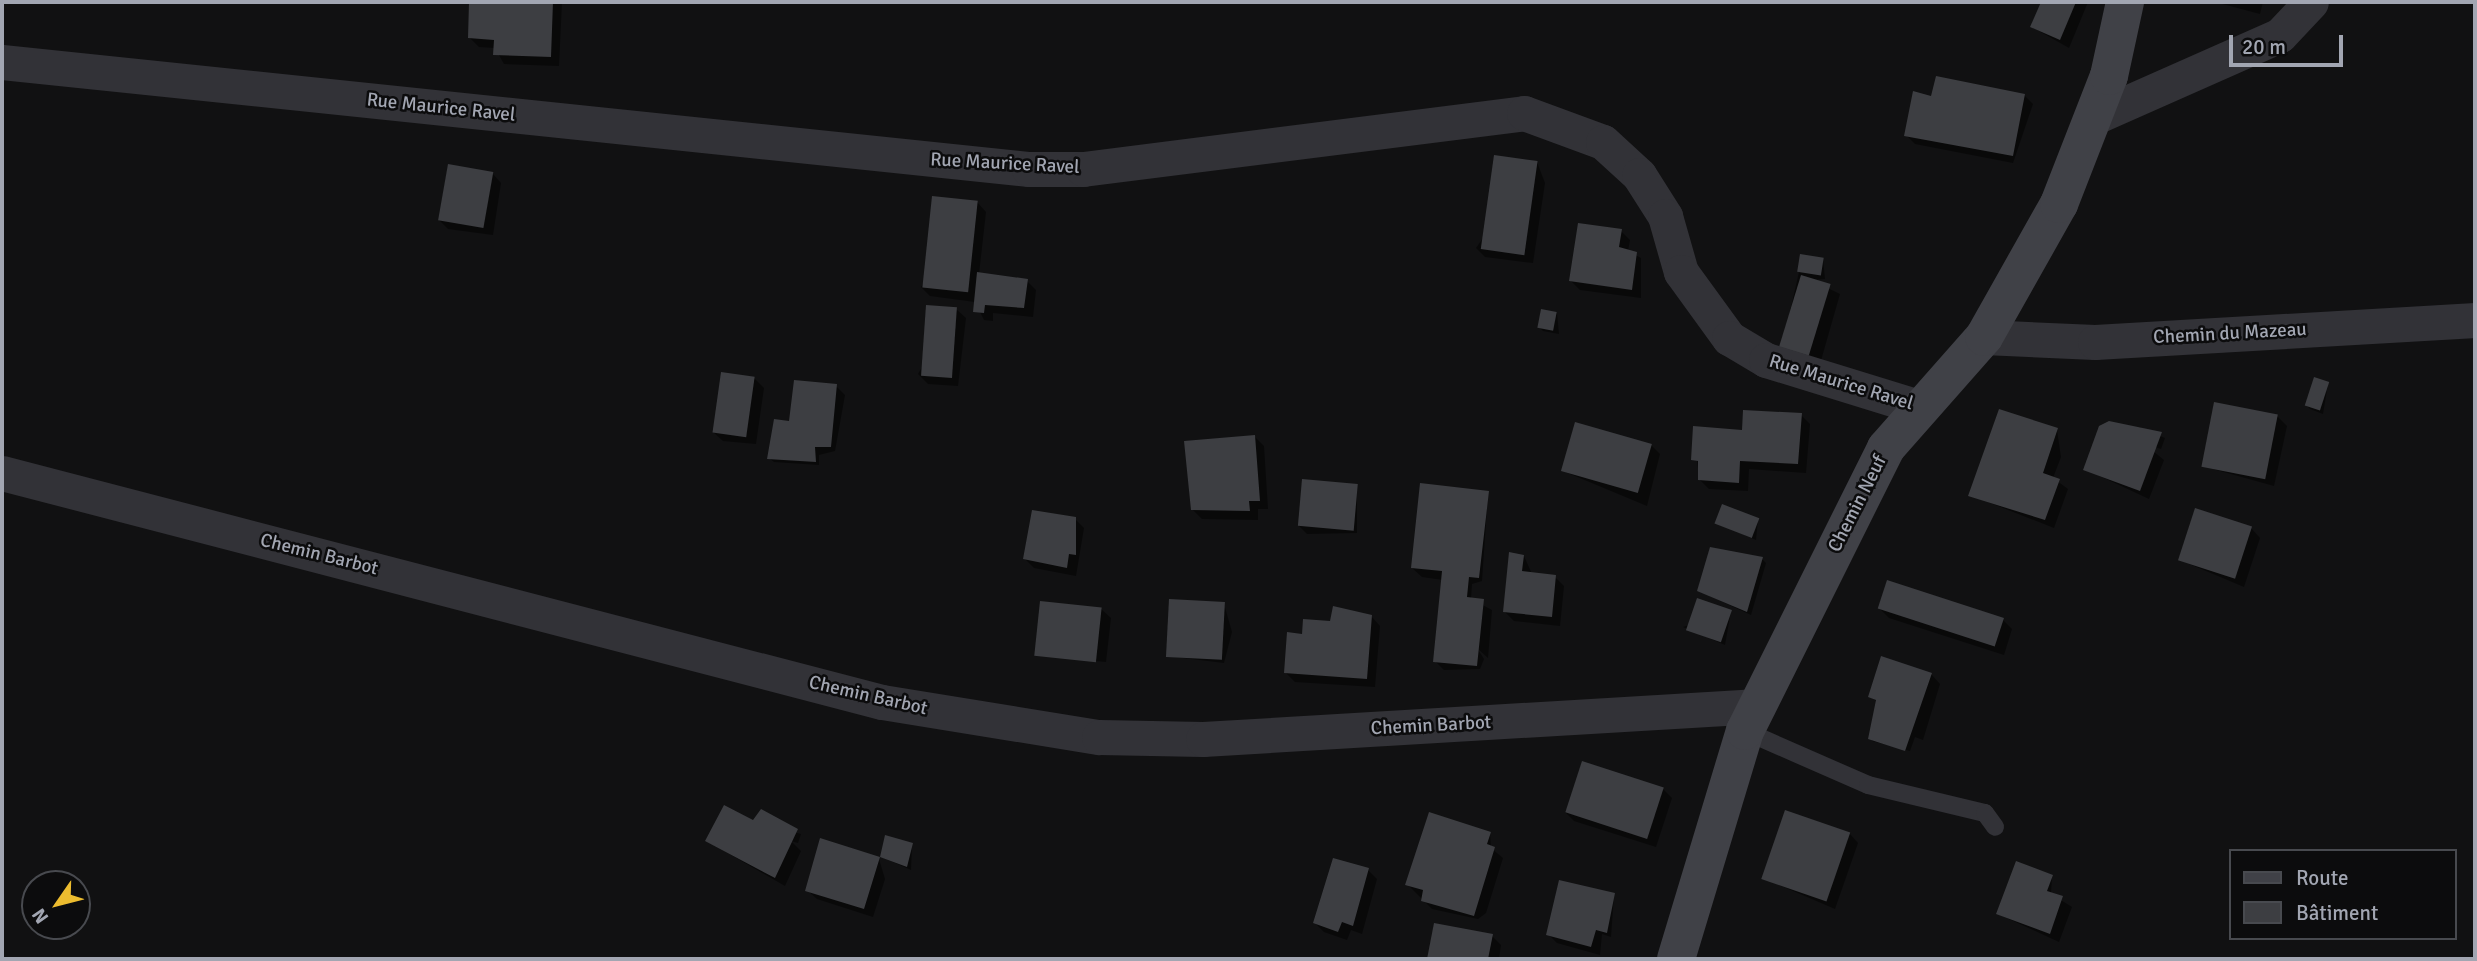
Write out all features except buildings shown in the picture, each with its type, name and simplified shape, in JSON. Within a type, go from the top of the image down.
[{"type":"main road","name":"Chemin Neuf","points":[[1676,959],[1751,719],[1886,449],[1984,337],[2059,204],[2095,117],[2125,2]]},
{"type":"street","points":[[2095,117],[2280,35],[2311,2]]},
{"type":"street","name":"Rue Maurice Ravel","points":[[2,62],[1029,169],[1083,169],[1524,113],[1603,142],[1639,175],[1665,216],[1681,272],[1729,338],[1766,360],[1922,408]]},
{"type":"street","name":"Chemin du Mazeau","points":[[1984,337],[2095,342],[2475,320]]},
{"type":"street","name":"Chemin Barbot","points":[[2,473],[882,702],[1099,737],[1203,739],[1751,719]]},
{"type":"lane","points":[[1751,719],[1868,786],[1985,813],[1995,827]]}]
